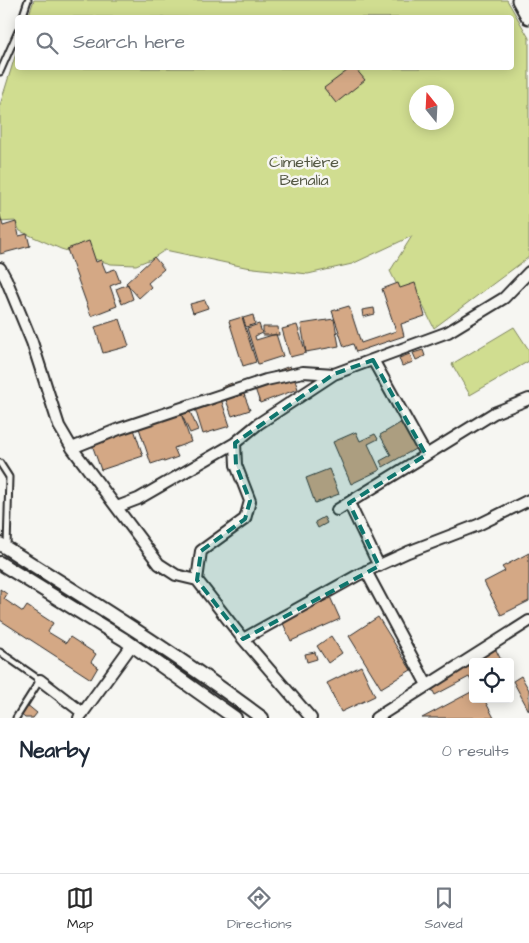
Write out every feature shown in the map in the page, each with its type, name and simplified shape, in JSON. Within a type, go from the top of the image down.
[{"type":"main road","points":[[520,0],[529,16]]},
{"type":"street","points":[[0,268],[32,342],[59,426],[72,448],[159,564],[176,575],[197,580],[243,639],[310,718]]},
{"type":"street","points":[[117,507],[138,499],[235,442],[258,424],[334,374],[448,332],[504,298],[529,272]]},
{"type":"street","points":[[372,360],[426,455]]},
{"type":"street","points":[[72,448],[119,429],[266,380],[302,372],[334,374]]},
{"type":"street","points":[[337,510],[494,414],[529,399]]},
{"type":"street","points":[[197,580],[201,551],[245,519],[250,501],[236,465],[235,442]]},
{"type":"street","points":[[243,639],[366,571],[408,552],[478,525],[529,500]]},
{"type":"street","points":[[349,503],[378,566]]},
{"type":"street","points":[[4,546],[172,654],[262,718]]},
{"type":"street","points":[[0,563],[132,645],[234,718]]},
{"type":"street","points":[[366,571],[427,686]]},
{"type":"street","points":[[376,718],[529,621]]},
{"type":"street","points":[[40,680],[81,715],[132,645]]},
{"type":"lane","points":[[23,15],[28,0]]},
{"type":"lane","points":[[0,72],[15,39]]},
{"type":"lane","points":[[0,463],[9,477],[4,546]]},
{"type":"lane","points":[[0,652],[40,680],[16,718]]},
{"type":"highlighted area","points":[[373,360],[426,455],[349,503],[379,566],[243,639],[197,580],[201,551],[245,519],[250,501],[236,465],[235,443],[334,374]]},
{"type":"green space","name":"Cimetière Benalia","points":[[34,0],[507,0],[529,38],[529,257],[434,328],[419,298],[402,295],[390,271],[412,236],[352,264],[308,274],[245,267],[165,250],[153,258],[136,265],[111,264],[61,249],[20,231],[15,221],[0,222],[0,105],[15,56],[15,70],[514,70],[514,15],[29,15]]},
{"type":"green space","points":[[514,327],[529,350],[529,361],[470,395],[452,364]]},
{"type":"building","points":[[348,70],[357,70],[365,80],[336,103],[324,88]]},
{"type":"building","points":[[0,215],[3,226],[16,222],[19,236],[27,234],[30,246],[0,254]]},
{"type":"building","points":[[89,241],[96,262],[101,260],[106,272],[115,269],[120,282],[110,286],[117,306],[91,316],[67,249]]},
{"type":"building","points":[[154,257],[164,269],[148,283],[151,287],[139,298],[126,283]]},
{"type":"building","points":[[398,283],[400,288],[415,283],[425,316],[401,324],[404,336],[356,352],[353,344],[344,347],[332,311],[349,306],[361,343],[396,331],[382,289]]},
{"type":"building","points":[[128,284],[133,299],[122,304],[116,289]]},
{"type":"building","points":[[205,300],[208,308],[193,313],[190,304]]},
{"type":"building","points":[[374,308],[375,314],[363,317],[362,310]]},
{"type":"building","points":[[253,315],[255,324],[246,327],[243,318]]},
{"type":"building","points":[[242,317],[256,362],[243,366],[229,321]]},
{"type":"building","points":[[120,319],[129,346],[103,353],[95,327]]},
{"type":"building","points":[[334,319],[339,346],[306,352],[301,324]]},
{"type":"building","points":[[259,324],[262,333],[255,336],[256,340],[276,334],[283,356],[258,364],[247,328]]},
{"type":"building","points":[[297,325],[306,353],[290,357],[282,329]]},
{"type":"building","points":[[263,327],[278,327],[279,335],[263,335]]},
{"type":"building","points":[[423,350],[425,356],[416,360],[413,353]]},
{"type":"building","points":[[410,354],[413,362],[402,366],[399,358]]},
{"type":"building","points":[[290,366],[298,389],[260,403],[252,380]]},
{"type":"building","points":[[232,383],[235,392],[242,389],[250,410],[232,416],[221,387]]},
{"type":"building","points":[[218,390],[230,426],[203,434],[192,399]]},
{"type":"building","points":[[178,405],[191,442],[174,448],[178,457],[151,464],[136,419]]},
{"type":"building","points":[[188,407],[198,430],[190,433],[180,411]]},
{"type":"building","points":[[402,422],[417,448],[383,467],[380,461],[391,455],[380,435]]},
{"type":"building","points":[[132,423],[143,456],[101,470],[90,439]]},
{"type":"building","points":[[356,432],[360,441],[375,434],[378,439],[368,444],[380,470],[351,484],[333,442]]},
{"type":"building","points":[[329,469],[339,494],[315,503],[306,478]]},
{"type":"building","points":[[324,517],[327,523],[318,528],[315,522]]},
{"type":"building","points":[[529,553],[529,601],[501,615],[484,582],[505,571],[502,567]]},
{"type":"building","points":[[0,589],[7,594],[4,599],[23,612],[27,606],[53,623],[48,632],[66,643],[70,637],[96,654],[91,662],[98,667],[91,679],[0,620]]},
{"type":"building","points":[[327,590],[340,619],[291,641],[278,612]]},
{"type":"building","points":[[378,617],[411,670],[381,688],[349,636]]},
{"type":"building","points":[[331,636],[342,653],[328,663],[317,646]]},
{"type":"building","points":[[493,644],[500,658],[469,658],[469,677],[435,695],[427,679]]},
{"type":"building","points":[[315,652],[317,659],[307,662],[305,654]]},
{"type":"building","points":[[361,666],[375,696],[341,712],[327,683]]},
{"type":"building","points":[[521,676],[529,690],[529,711],[514,683],[514,680]]},
{"type":"building","points":[[469,693],[469,703],[486,703],[494,718],[422,718]]},
{"type":"building","points":[[26,704],[37,713],[33,718],[25,718],[19,713]]}]
